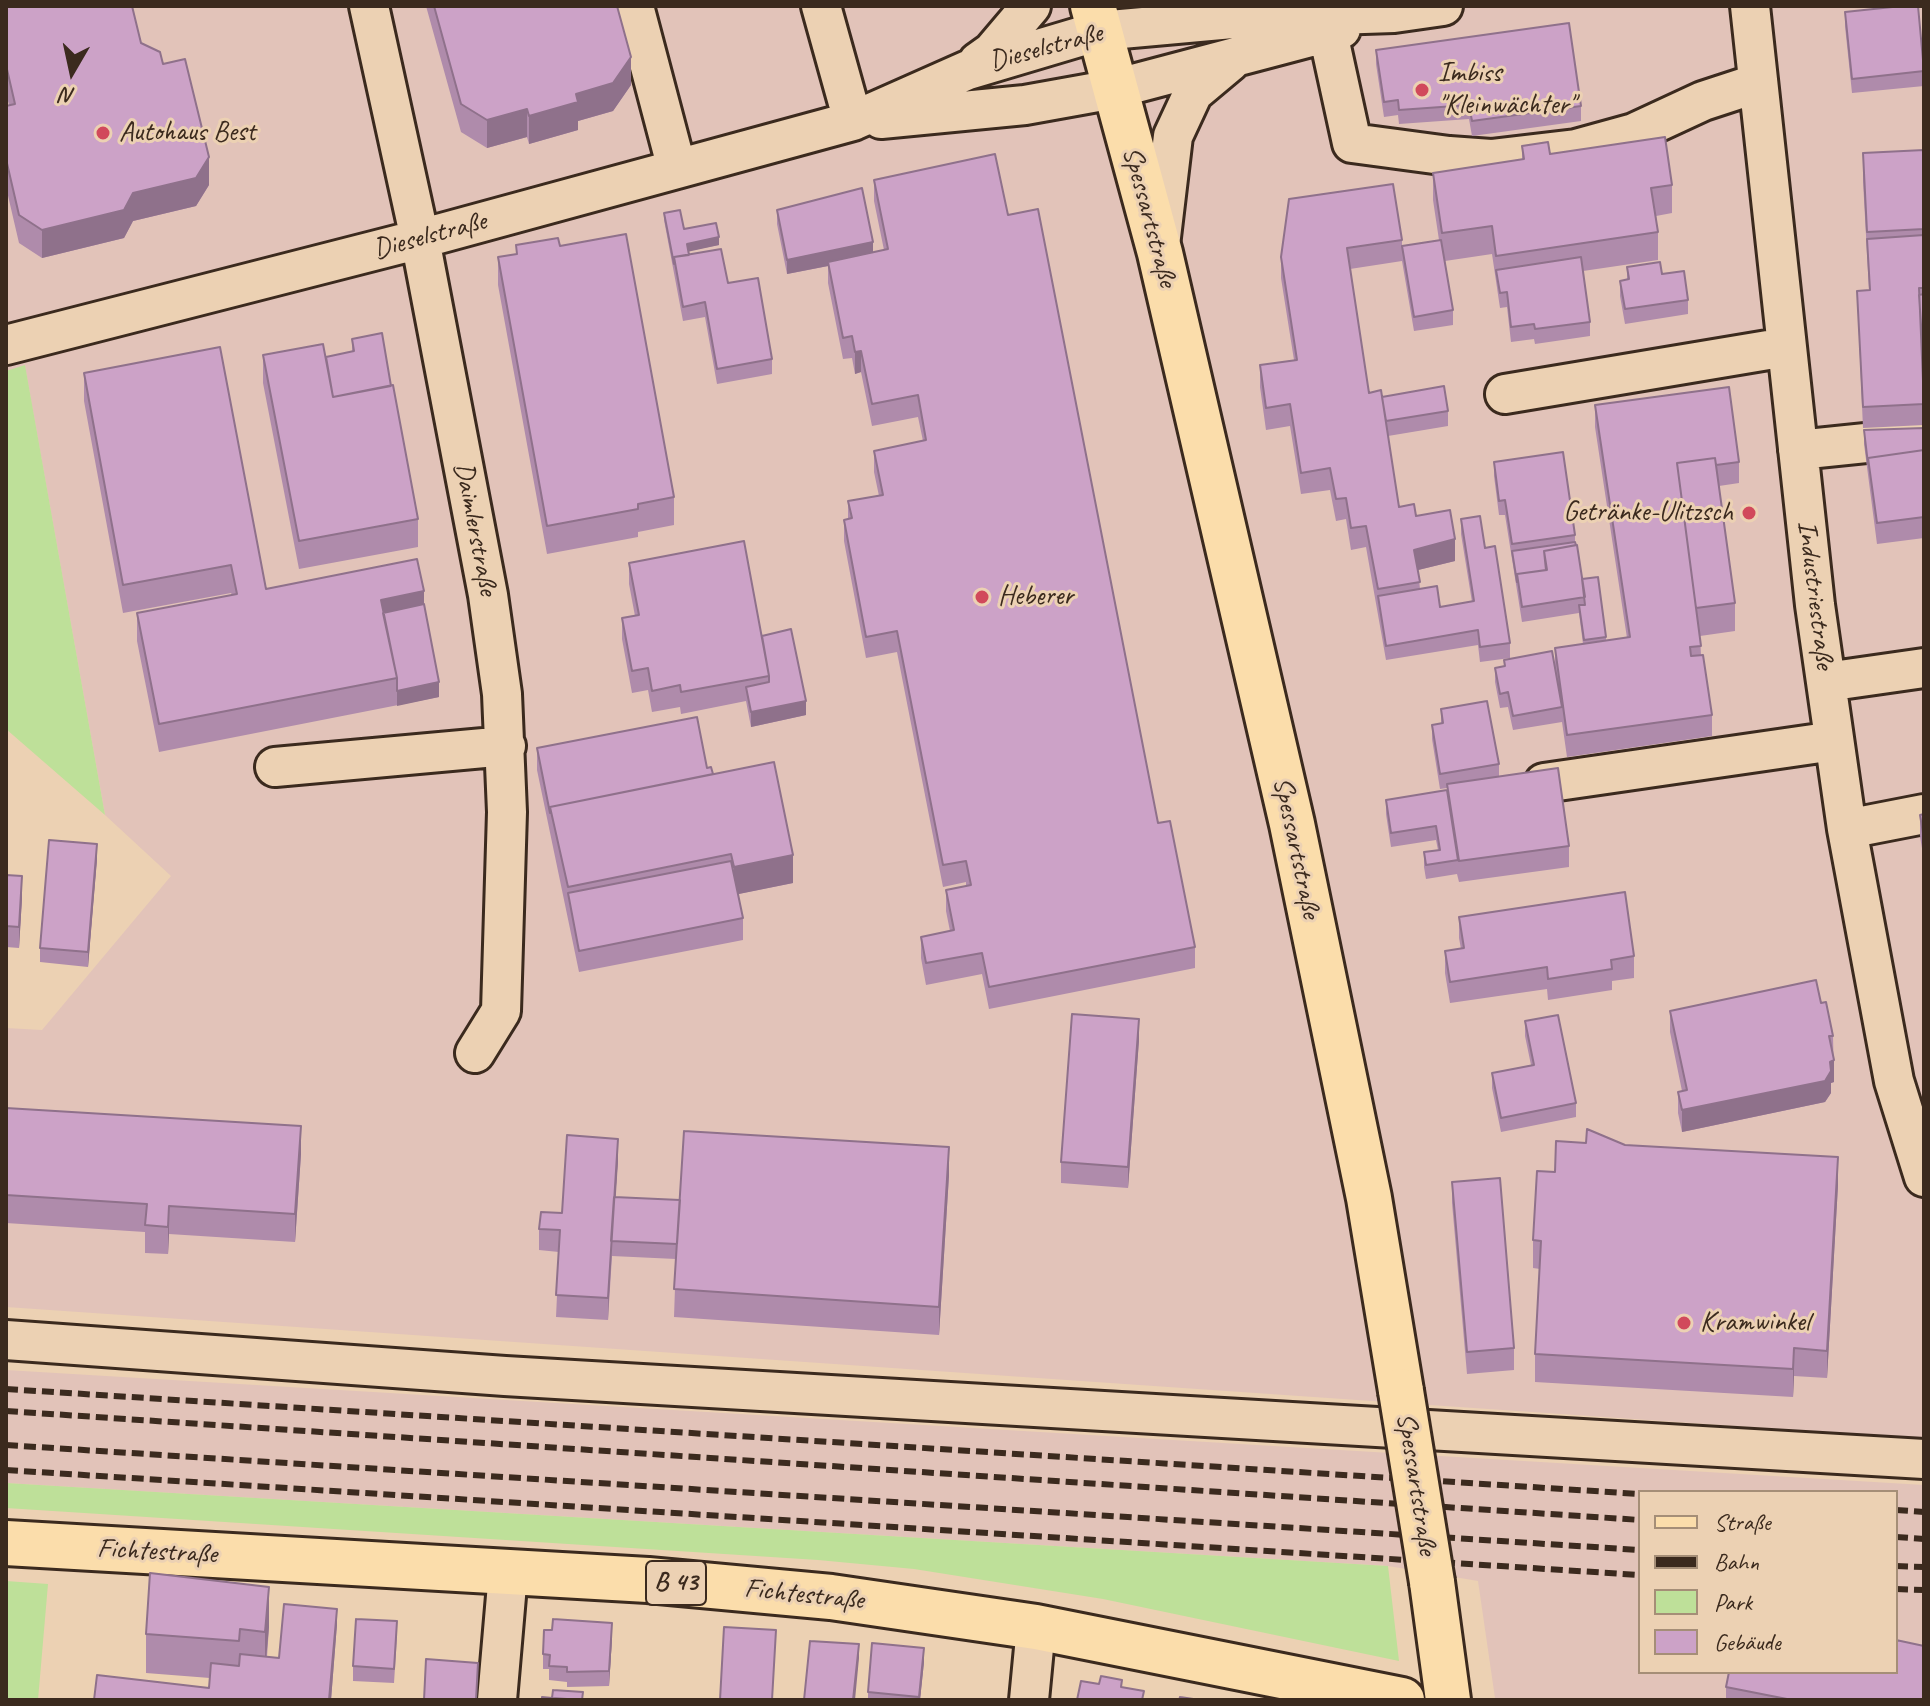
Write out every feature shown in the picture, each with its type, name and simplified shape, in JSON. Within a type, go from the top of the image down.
[{"type":"main road","name":"Spessartstraße","points":[[1096,18],[1160,253],[1329,1000],[1369,1198],[1448,1700]]},
{"type":"main road","name":"Fichtestraße","points":[[6,1543],[648,1580],[831,1597],[1036,1627],[1402,1700]]},
{"type":"street","name":"Daimlerstraße","points":[[369,6],[420,239],[488,595],[506,746],[501,1011],[475,1053]]},
{"type":"street","points":[[634,6],[677,169]]},
{"type":"street","points":[[821,6],[853,121]]},
{"type":"street","points":[[968,70],[992,52],[1031,6]]},
{"type":"street","name":"Dieselstraße","points":[[6,345],[420,239],[853,121],[1096,18],[1243,18],[1394,13],[1443,6]]},
{"type":"street","name":"Industriestraße","points":[[1750,6],[1798,450],[1847,829],[1894,1081],[1924,1177]]},
{"type":"street","name":"Dieselstraße","points":[[853,121],[1025,105],[1114,89],[1394,13]]},
{"type":"street","points":[[1328,33],[1352,143],[1449,156],[1491,159],[1576,149],[1634,133],[1703,101],[1758,83]]},
{"type":"street","points":[[1160,253],[1166,167],[1178,123],[1193,93],[1239,56]]},
{"type":"street","points":[[1505,394],[1786,347]]},
{"type":"street","points":[[1798,450],[1924,437]]},
{"type":"street","points":[[1826,682],[1924,668]]},
{"type":"street","points":[[1544,783],[1834,741]]},
{"type":"street","points":[[275,767],[506,746]]},
{"type":"street","points":[[1847,829],[1924,814]]},
{"type":"street","points":[[6,1340],[537,1378],[1924,1459]]},
{"type":"street","points":[[497,1700],[508,1573]]},
{"type":"street","points":[[1029,1700],[1036,1627]]},
{"type":"shaded area","points":[[6,6],[1924,6],[1924,1439],[6,1307],[6,1028],[42,1030],[171,876],[105,815],[25,366],[6,371]]},
{"type":"shaded area","points":[[6,1370],[1924,1485],[1924,1700],[1495,1698],[1478,1581],[1388,1566],[6,1483]]},
{"type":"green space","points":[[25,365],[105,815],[6,729],[6,371]]},
{"type":"green space","points":[[6,1483],[1388,1566],[1399,1661],[1103,1599],[914,1569],[818,1560],[6,1508]]},
{"type":"green space","points":[[6,1581],[48,1584],[38,1700],[6,1700]]},
{"type":"building","name":"Autohaus Best","points":[[6,6],[132,6],[141,43],[160,52],[163,64],[185,59],[209,157],[196,178],[133,193],[124,210],[42,230],[19,215],[6,159],[6,106],[15,104],[6,65]]},
{"type":"building","points":[[434,6],[617,6],[631,57],[613,83],[576,94],[578,102],[529,116],[527,109],[487,120],[461,104]]},
{"type":"building","points":[[1918,6],[1924,71],[1852,79],[1845,12]]},
{"type":"building","points":[[1569,23],[1581,106],[1472,121],[1469,105],[1399,110],[1398,100],[1384,102],[1376,50]]},
{"type":"building","points":[[1665,137],[1672,185],[1651,188],[1658,232],[1496,256],[1492,226],[1442,233],[1433,173],[1524,159],[1522,146],[1548,142],[1550,154]]},
{"type":"building","points":[[1924,150],[1924,229],[1867,232],[1863,153]]},
{"type":"building","name":"Heberer","points":[[995,154],[1008,215],[1038,209],[1158,823],[1170,821],[1195,947],[989,987],[982,953],[926,963],[921,937],[954,930],[946,890],[971,885],[966,861],[943,865],[897,631],[866,637],[844,520],[852,518],[848,501],[883,495],[874,451],[926,440],[918,395],[872,404],[861,351],[855,352],[852,336],[843,338],[828,262],[888,249],[874,180]]},
{"type":"building","points":[[1393,184],[1402,240],[1347,248],[1369,393],[1381,390],[1399,507],[1414,504],[1416,516],[1450,510],[1455,539],[1414,550],[1420,582],[1378,589],[1366,526],[1351,528],[1346,498],[1336,499],[1330,468],[1301,473],[1290,404],[1266,408],[1260,365],[1297,360],[1281,257],[1289,199]]},
{"type":"building","points":[[862,188],[873,242],[787,260],[777,210]]},
{"type":"building","points":[[680,210],[684,229],[716,223],[719,237],[687,244],[689,255],[674,257],[674,264],[664,213]]},
{"type":"building","points":[[626,234],[674,497],[638,504],[638,509],[547,526],[498,257],[517,254],[516,245],[558,238],[560,246]]},
{"type":"building","points":[[1924,235],[1924,288],[1919,288],[1924,404],[1863,407],[1857,291],[1870,290],[1867,239]]},
{"type":"building","points":[[1441,240],[1453,310],[1414,317],[1402,246]]},
{"type":"building","points":[[721,249],[728,283],[758,278],[772,359],[717,369],[705,302],[683,307],[674,257]]},
{"type":"building","points":[[1581,257],[1590,322],[1535,329],[1534,324],[1511,327],[1507,292],[1500,293],[1496,270]]},
{"type":"building","points":[[1660,262],[1662,274],[1684,271],[1688,300],[1625,309],[1620,281],[1629,279],[1627,267]]},
{"type":"building","points":[[1924,294],[1924,339],[1922,339],[1919,295]]},
{"type":"building","points":[[382,333],[391,386],[333,397],[326,357],[354,351],[352,339]]},
{"type":"building","points":[[323,344],[333,397],[393,385],[418,519],[299,541],[263,355]]},
{"type":"building","points":[[220,347],[266,589],[417,559],[424,591],[381,600],[397,678],[159,724],[137,613],[237,594],[231,565],[123,585],[84,373]]},
{"type":"building","points":[[1444,386],[1448,411],[1386,421],[1382,397]]},
{"type":"building","points":[[1729,387],[1739,462],[1716,465],[1715,458],[1677,463],[1701,646],[1690,647],[1691,656],[1703,655],[1712,715],[1567,735],[1555,648],[1630,637],[1595,405]]},
{"type":"building","points":[[1924,428],[1924,450],[1868,458],[1868,464],[1864,430]]},
{"type":"building","points":[[1924,450],[1924,517],[1877,523],[1868,458]]},
{"type":"building","points":[[1563,452],[1575,535],[1512,544],[1505,500],[1499,501],[1494,462]]},
{"type":"building","points":[[1715,458],[1735,603],[1696,608],[1677,463]]},
{"type":"building","points":[[1480,516],[1485,548],[1495,546],[1510,643],[1480,647],[1478,630],[1386,646],[1378,596],[1437,586],[1440,607],[1474,601],[1461,519]]},
{"type":"building","points":[[744,541],[769,676],[681,692],[680,685],[652,691],[648,668],[632,671],[622,618],[639,615],[629,563]]},
{"type":"building","points":[[1575,542],[1576,545],[1544,551],[1546,570],[1517,574],[1517,582],[1512,551]]},
{"type":"building","points":[[1577,545],[1585,597],[1522,607],[1517,574],[1547,570],[1544,551]]},
{"type":"building","points":[[1598,577],[1606,637],[1584,640],[1579,605],[1585,605],[1582,579]]},
{"type":"building","points":[[424,604],[439,682],[397,691],[383,613]]},
{"type":"building","points":[[791,629],[806,701],[751,712],[746,687],[769,682],[762,636]]},
{"type":"building","points":[[1552,651],[1562,707],[1513,716],[1508,692],[1500,694],[1495,668],[1505,666],[1504,660]]},
{"type":"building","points":[[1487,701],[1499,764],[1440,774],[1432,725],[1443,723],[1441,709]]},
{"type":"building","points":[[697,717],[707,768],[711,767],[713,774],[550,807],[550,813],[537,748]]},
{"type":"building","points":[[774,762],[793,855],[734,867],[731,854],[568,887],[550,807]]},
{"type":"building","points":[[1558,768],[1569,846],[1459,861],[1447,784]]},
{"type":"building","points":[[1447,790],[1458,860],[1426,865],[1424,852],[1440,850],[1436,826],[1391,833],[1386,800]]},
{"type":"building","points":[[1924,814],[1924,839],[1920,815]]},
{"type":"building","points":[[49,840],[97,844],[88,952],[40,948]]},
{"type":"building","points":[[731,861],[743,918],[579,951],[568,893]]},
{"type":"building","points":[[6,875],[22,876],[19,927],[6,926]]},
{"type":"building","points":[[1625,892],[1634,956],[1611,960],[1612,969],[1548,979],[1547,967],[1450,982],[1445,951],[1464,948],[1459,917]]},
{"type":"building","points":[[1816,980],[1821,1003],[1826,1002],[1833,1036],[1829,1036],[1834,1060],[1830,1062],[1831,1071],[1825,1081],[1682,1110],[1678,1092],[1687,1090],[1670,1011]]},
{"type":"building","points":[[1072,1014],[1139,1019],[1128,1167],[1061,1162]]},
{"type":"building","points":[[1558,1015],[1576,1103],[1501,1118],[1492,1073],[1534,1065],[1525,1021]]},
{"type":"building","points":[[6,1108],[301,1126],[295,1214],[169,1206],[168,1227],[145,1225],[147,1204],[6,1195]]},
{"type":"building","name":"Kramwinkel","points":[[1587,1129],[1625,1145],[1838,1157],[1827,1351],[1794,1348],[1793,1369],[1535,1354],[1541,1241],[1533,1240],[1537,1171],[1555,1172],[1556,1141],[1586,1143]]},
{"type":"building","points":[[684,1131],[949,1147],[939,1307],[674,1289]]},
{"type":"building","points":[[567,1135],[618,1139],[608,1298],[556,1295],[560,1230],[539,1229],[541,1212],[562,1213]]},
{"type":"building","points":[[1500,1178],[1514,1348],[1467,1352],[1452,1182]]},
{"type":"building","points":[[614,1197],[680,1200],[677,1244],[611,1241]]},
{"type":"building","points":[[150,1573],[269,1587],[265,1632],[240,1629],[239,1641],[146,1634]]},
{"type":"building","points":[[284,1604],[337,1609],[329,1700],[94,1700],[97,1675],[209,1688],[211,1663],[239,1666],[240,1654],[279,1658]]},
{"type":"building","points":[[356,1619],[397,1621],[394,1669],[353,1666]]},
{"type":"building","points":[[553,1619],[612,1623],[609,1671],[567,1672],[567,1667],[549,1666],[550,1655],[543,1654],[544,1630],[552,1630]]},
{"type":"building","points":[[724,1627],[776,1630],[772,1700],[720,1700]]},
{"type":"building","points":[[1898,1640],[1924,1646],[1924,1700],[1792,1700],[1726,1687],[1729,1674],[1898,1674]]},
{"type":"building","points":[[810,1641],[859,1644],[853,1700],[804,1700]]},
{"type":"building","points":[[872,1643],[924,1648],[919,1697],[868,1692]]},
{"type":"building","points":[[426,1659],[478,1663],[476,1700],[424,1700]]},
{"type":"building","points":[[1101,1676],[1122,1680],[1121,1687],[1144,1691],[1142,1700],[1077,1700],[1081,1681],[1099,1684]]},
{"type":"building","points":[[553,1690],[583,1692],[582,1700],[552,1698]]},
{"type":"building","points":[[542,1697],[573,1700],[542,1700]]},
{"type":"railway","points":[[6,1389],[1638,1494]]},
{"type":"railway","points":[[6,1411],[1638,1520]]},
{"type":"railway","points":[[6,1445],[1638,1550]]},
{"type":"railway","points":[[6,1470],[1638,1575]]},
{"type":"railway","points":[[1898,1510],[1924,1512]]},
{"type":"railway","points":[[1898,1537],[1924,1539]]},
{"type":"railway","points":[[1898,1566],[1924,1567]]},
{"type":"railway","points":[[1898,1589],[1924,1590]]},
{"type":"place","name":"Imbiss \"Kleinwächter\"","points":[[1422,90]]},
{"type":"place","name":"Autohaus Best","points":[[103,133]]},
{"type":"place","name":"Getränke-Ulitzsch","points":[[1749,513]]},
{"type":"place","name":"Heberer","points":[[982,597]]},
{"type":"place","name":"Kramwinkel","points":[[1684,1323]]}]
